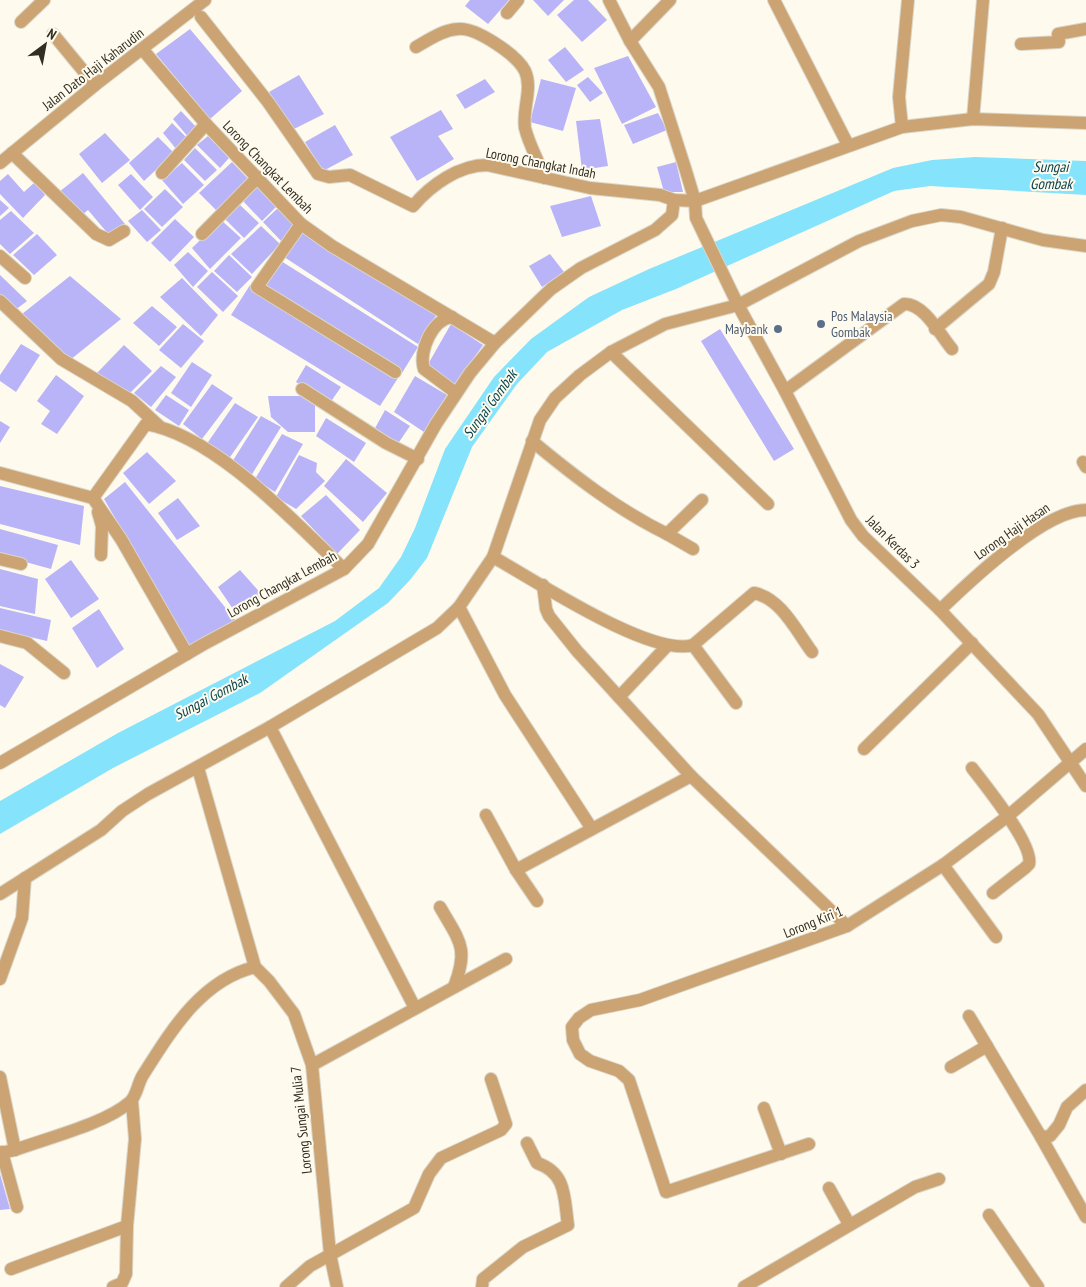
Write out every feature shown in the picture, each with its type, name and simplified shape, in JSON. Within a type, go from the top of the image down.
[{"type":"street","points":[[21,22],[44,0]]},
{"type":"street","name":"Jalan Dato Haji Kaharudin","points":[[0,163],[95,85],[143,50],[205,0]]},
{"type":"street","points":[[507,12],[518,0]]},
{"type":"street","points":[[608,0],[630,41],[659,87],[695,201],[902,127],[973,119],[1086,123]]},
{"type":"street","points":[[630,41],[670,0]]},
{"type":"street","points":[[774,0],[848,145]]},
{"type":"street","points":[[902,127],[899,97],[908,0]]},
{"type":"street","points":[[973,119],[983,0]]},
{"type":"street","name":"Lorong Changkat Indah","points":[[194,9],[268,102],[318,174],[329,177],[350,175],[413,206],[420,197],[460,169],[472,165],[487,165],[590,188],[660,195],[674,200],[695,201]]},
{"type":"street","points":[[416,47],[442,32],[461,28],[479,34],[514,57],[525,71],[527,85],[525,127],[545,178]]},
{"type":"street","points":[[1020,44],[1059,42],[1058,34],[1086,29]]},
{"type":"street","points":[[52,34],[95,85]]},
{"type":"street","name":"Lorong Changkat Lembah","points":[[143,50],[206,124],[301,224],[332,246],[495,343]]},
{"type":"street","points":[[162,174],[206,124]]},
{"type":"street","points":[[12,153],[96,234],[109,240],[124,231]]},
{"type":"street","points":[[202,234],[258,178]]},
{"type":"street","name":"Lorong Changkat Lembah","points":[[0,763],[187,654],[344,570],[368,544],[456,393],[495,343],[551,289],[581,268],[655,230],[672,215],[674,200]]},
{"type":"street","name":"Jalan Kerdas 3","points":[[695,201],[696,218],[727,284],[851,520],[863,536],[940,610],[1038,714],[1086,786]]},
{"type":"street","points":[[0,894],[101,830],[122,811],[270,727],[437,628],[459,607],[493,557],[540,420],[555,398],[580,375],[611,352],[665,324],[738,305],[859,241],[912,221],[941,215],[961,217],[1043,240],[1086,246]]},
{"type":"street","points":[[301,224],[257,287],[395,372]]},
{"type":"street","points":[[936,329],[989,284],[994,272],[1002,228]]},
{"type":"street","points":[[0,256],[25,278]]},
{"type":"street","points":[[0,301],[61,359],[132,401],[160,427]]},
{"type":"street","points":[[785,392],[904,304],[910,304],[920,310],[952,349]]},
{"type":"street","points":[[452,317],[444,318],[436,324],[430,335],[422,364],[424,369],[456,393]]},
{"type":"street","points":[[611,352],[768,504]]},
{"type":"street","points":[[302,389],[386,443],[418,459]]},
{"type":"street","points":[[93,498],[146,424],[160,427],[184,436],[251,481],[344,570]]},
{"type":"street","points":[[532,440],[592,488],[646,523],[693,549]]},
{"type":"street","points":[[0,473],[93,498],[139,567],[166,622],[187,654]]},
{"type":"street","points":[[93,498],[102,526],[101,555]]},
{"type":"street","points":[[667,534],[702,500]]},
{"type":"street","name":"Lorong Haji Hasan","points":[[940,610],[988,564],[1007,550],[1067,512],[1086,510]]},
{"type":"street","points":[[493,557],[606,620],[667,646],[683,648],[693,646],[754,593],[766,595],[776,604],[812,652]]},
{"type":"street","points":[[0,559],[21,564]]},
{"type":"street","points":[[543,585],[546,609],[553,621],[619,698],[691,776],[847,926]]},
{"type":"street","points":[[459,607],[505,695],[592,829]]},
{"type":"street","points":[[0,636],[28,643],[64,674]]},
{"type":"street","points":[[864,749],[972,643]]},
{"type":"street","points":[[619,698],[667,646]]},
{"type":"street","points":[[693,646],[736,703]]},
{"type":"street","points":[[270,727],[415,1008]]},
{"type":"street","name":"Lorong Kiri 1","points":[[781,1154],[666,1192],[630,1080],[619,1071],[590,1061],[580,1054],[573,1040],[572,1027],[578,1018],[591,1010],[640,1000],[847,926],[943,865],[1008,816],[1086,749]]},
{"type":"street","points":[[113,1287],[122,1283],[126,1274],[127,1226],[135,1139],[132,1101],[141,1077],[183,1017],[211,987],[236,972],[255,967],[198,768]]},
{"type":"street","points":[[972,768],[1008,816],[1030,855],[1030,860],[1025,868],[993,893]]},
{"type":"street","points":[[516,870],[691,776]]},
{"type":"street","points":[[486,815],[516,870],[537,901]]},
{"type":"street","points":[[943,865],[996,938]]},
{"type":"street","points":[[0,979],[22,918],[25,878]]},
{"type":"street","points":[[440,907],[454,932],[463,958],[454,987]]},
{"type":"street","points":[[312,1065],[506,959]]},
{"type":"street","name":"Lorong Sungai Mulia 7","points":[[255,967],[269,981],[294,1014],[312,1065],[330,1254],[337,1287]]},
{"type":"street","points":[[969,1016],[1041,1137],[1086,1218]]},
{"type":"street","points":[[951,1067],[987,1046]]},
{"type":"street","points":[[0,1077],[6,1152],[17,1207]]},
{"type":"street","points":[[286,1287],[310,1266],[414,1208],[429,1174],[441,1158],[501,1130],[506,1124],[491,1079]]},
{"type":"street","points":[[1041,1137],[1050,1136],[1059,1126],[1068,1107],[1086,1090]]},
{"type":"street","points":[[6,1152],[106,1117],[132,1101]]},
{"type":"street","points":[[764,1108],[781,1154],[810,1144]]},
{"type":"street","points":[[482,1287],[483,1279],[507,1258],[523,1247],[568,1225],[561,1179],[547,1166],[537,1163],[527,1143]]},
{"type":"street","points":[[744,1287],[768,1275],[849,1224],[915,1187],[939,1179]]},
{"type":"street","points":[[829,1188],[849,1224]]},
{"type":"street","points":[[989,1215],[1038,1287]]},
{"type":"street","points":[[11,1269],[127,1226]]},
{"type":"water","name":"Sungai Gombak","points":[[975,157],[1086,161],[1086,195],[930,186],[894,191],[676,289],[622,310],[547,352],[517,384],[472,447],[427,558],[410,580],[388,603],[260,693],[113,768],[0,834],[0,801],[118,733],[335,621],[379,588],[401,557],[415,528],[445,449],[494,377],[531,339],[589,297],[649,269],[893,168],[932,160]]},
{"type":"building","points":[[470,0],[509,0],[488,24],[465,6]]},
{"type":"building","points":[[533,0],[564,0],[548,16]]},
{"type":"building","points":[[574,0],[588,0],[607,20],[582,42],[557,15]]},
{"type":"building","points":[[190,29],[242,91],[210,119],[156,54]]},
{"type":"building","points":[[565,47],[584,70],[566,82],[548,60]]},
{"type":"building","points":[[628,56],[656,107],[622,124],[594,68]]},
{"type":"building","points":[[299,75],[324,114],[294,129],[269,92]]},
{"type":"building","points":[[588,77],[603,93],[590,102],[577,85]]},
{"type":"building","points":[[485,79],[495,92],[465,109],[456,95]]},
{"type":"building","points":[[541,79],[576,88],[563,131],[530,122]]},
{"type":"building","points":[[441,110],[453,129],[438,136],[454,159],[417,181],[390,137]]},
{"type":"building","points":[[181,111],[198,129],[189,138],[173,119]]},
{"type":"building","points":[[658,113],[667,130],[633,144],[624,125]]},
{"type":"building","points":[[600,119],[608,166],[582,170],[576,121]]},
{"type":"building","points":[[172,123],[188,139],[177,150],[163,133]]},
{"type":"building","points":[[335,125],[353,155],[323,171],[305,142]]},
{"type":"building","points":[[105,133],[130,160],[102,183],[79,154]]},
{"type":"building","points":[[208,136],[229,158],[220,168],[197,145]]},
{"type":"building","points":[[158,137],[174,153],[144,181],[129,163]]},
{"type":"building","points":[[195,148],[217,170],[205,181],[184,160]]},
{"type":"building","points":[[232,162],[250,181],[218,212],[199,193]]},
{"type":"building","points":[[676,162],[683,192],[664,192],[657,167]]},
{"type":"building","points":[[182,163],[204,185],[183,204],[162,180]]},
{"type":"building","points":[[83,173],[125,224],[110,236],[88,210],[81,216],[59,192]]},
{"type":"building","points":[[8,174],[24,192],[35,182],[45,195],[23,218],[0,194],[0,181]]},
{"type":"building","points":[[131,174],[153,197],[140,210],[118,185]]},
{"type":"building","points":[[258,184],[278,205],[262,221],[242,200]]},
{"type":"building","points":[[165,189],[183,207],[162,227],[144,209]]},
{"type":"building","points":[[591,196],[601,226],[562,237],[550,206]]},
{"type":"building","points":[[0,200],[9,208],[0,216]]},
{"type":"building","points":[[239,204],[259,223],[244,238],[224,218]]},
{"type":"building","points":[[279,207],[297,225],[283,243],[263,222]]},
{"type":"building","points":[[142,210],[161,230],[147,242],[128,221]]},
{"type":"building","points":[[11,211],[34,233],[10,254],[0,244],[0,220]]},
{"type":"building","points":[[175,219],[194,237],[170,262],[151,243]]},
{"type":"building","points":[[221,220],[241,238],[210,269],[192,248]]},
{"type":"building","points":[[261,226],[280,244],[252,274],[231,254]]},
{"type":"building","points":[[303,231],[437,314],[418,344],[284,257]]},
{"type":"building","points":[[37,234],[57,255],[34,275],[13,255]]},
{"type":"building","points":[[188,252],[208,271],[193,287],[174,265]]},
{"type":"building","points":[[550,254],[564,272],[542,287],[529,266]]},
{"type":"building","points":[[229,255],[252,277],[237,292],[214,271]]},
{"type":"building","points":[[281,261],[418,347],[402,373],[262,286]]},
{"type":"building","points":[[212,272],[238,296],[223,312],[197,287]]},
{"type":"building","points":[[0,275],[27,301],[14,311],[0,297]]},
{"type":"building","points":[[70,276],[121,319],[70,360],[22,314]]},
{"type":"building","points":[[182,278],[218,315],[201,336],[160,297]]},
{"type":"building","points":[[250,285],[398,378],[380,406],[231,315]]},
{"type":"building","points":[[152,306],[177,327],[159,346],[133,323]]},
{"type":"building","points":[[183,324],[204,341],[181,368],[159,350]]},
{"type":"building","points":[[451,324],[483,345],[454,386],[427,366]]},
{"type":"building","points":[[720,329],[794,449],[774,461],[701,341]]},
{"type":"building","points":[[21,344],[40,355],[16,392],[0,381],[0,375]]},
{"type":"building","points":[[124,345],[152,371],[129,394],[97,373]]},
{"type":"building","points":[[192,362],[212,375],[191,407],[171,393]]},
{"type":"building","points":[[306,365],[341,387],[330,403],[296,382]]},
{"type":"building","points":[[161,366],[176,377],[151,407],[134,393]]},
{"type":"building","points":[[56,375],[84,396],[57,434],[41,424],[50,411],[37,401]]},
{"type":"building","points":[[415,376],[447,395],[424,432],[394,412]]},
{"type":"building","points":[[212,384],[233,398],[202,439],[183,424]]},
{"type":"building","points":[[166,395],[189,410],[179,426],[155,410]]},
{"type":"building","points":[[268,396],[300,396],[315,405],[315,432],[288,432],[271,417]]},
{"type":"building","points":[[235,403],[258,417],[228,460],[206,445]]},
{"type":"building","points":[[385,410],[410,426],[397,445],[374,430]]},
{"type":"building","points":[[261,416],[281,427],[251,476],[232,462]]},
{"type":"building","points":[[326,418],[366,443],[354,462],[316,436]]},
{"type":"building","points":[[0,421],[10,427],[0,443]]},
{"type":"building","points":[[282,434],[303,444],[275,492],[255,479]]},
{"type":"building","points":[[147,452],[176,481],[149,504],[123,473]]},
{"type":"building","points":[[299,455],[317,463],[316,472],[325,481],[296,509],[276,497]]},
{"type":"building","points":[[346,459],[387,493],[363,522],[324,486]]},
{"type":"building","points":[[125,482],[236,621],[189,645],[104,499]]},
{"type":"building","points":[[0,486],[84,506],[80,545],[0,524]]},
{"type":"building","points":[[326,495],[360,530],[337,554],[301,516]]},
{"type":"building","points":[[178,498],[200,526],[177,540],[158,513]]},
{"type":"building","points":[[0,529],[58,545],[51,569],[0,555]]},
{"type":"building","points":[[71,560],[99,599],[71,618],[45,579]]},
{"type":"building","points":[[0,569],[38,579],[35,614],[0,606]]},
{"type":"building","points":[[240,570],[263,596],[237,615],[218,587]]},
{"type":"building","points":[[0,608],[51,620],[47,641],[0,630]]},
{"type":"building","points":[[99,609],[124,649],[97,668],[72,628]]},
{"type":"building","points":[[0,664],[24,677],[5,708],[0,705]]},
{"type":"building","points":[[0,1174],[10,1209],[0,1210]]},
{"type":"place","name":"Pos Malaysia Gombak","points":[[821,324]]},
{"type":"place","name":"Maybank","points":[[778,329]]}]
